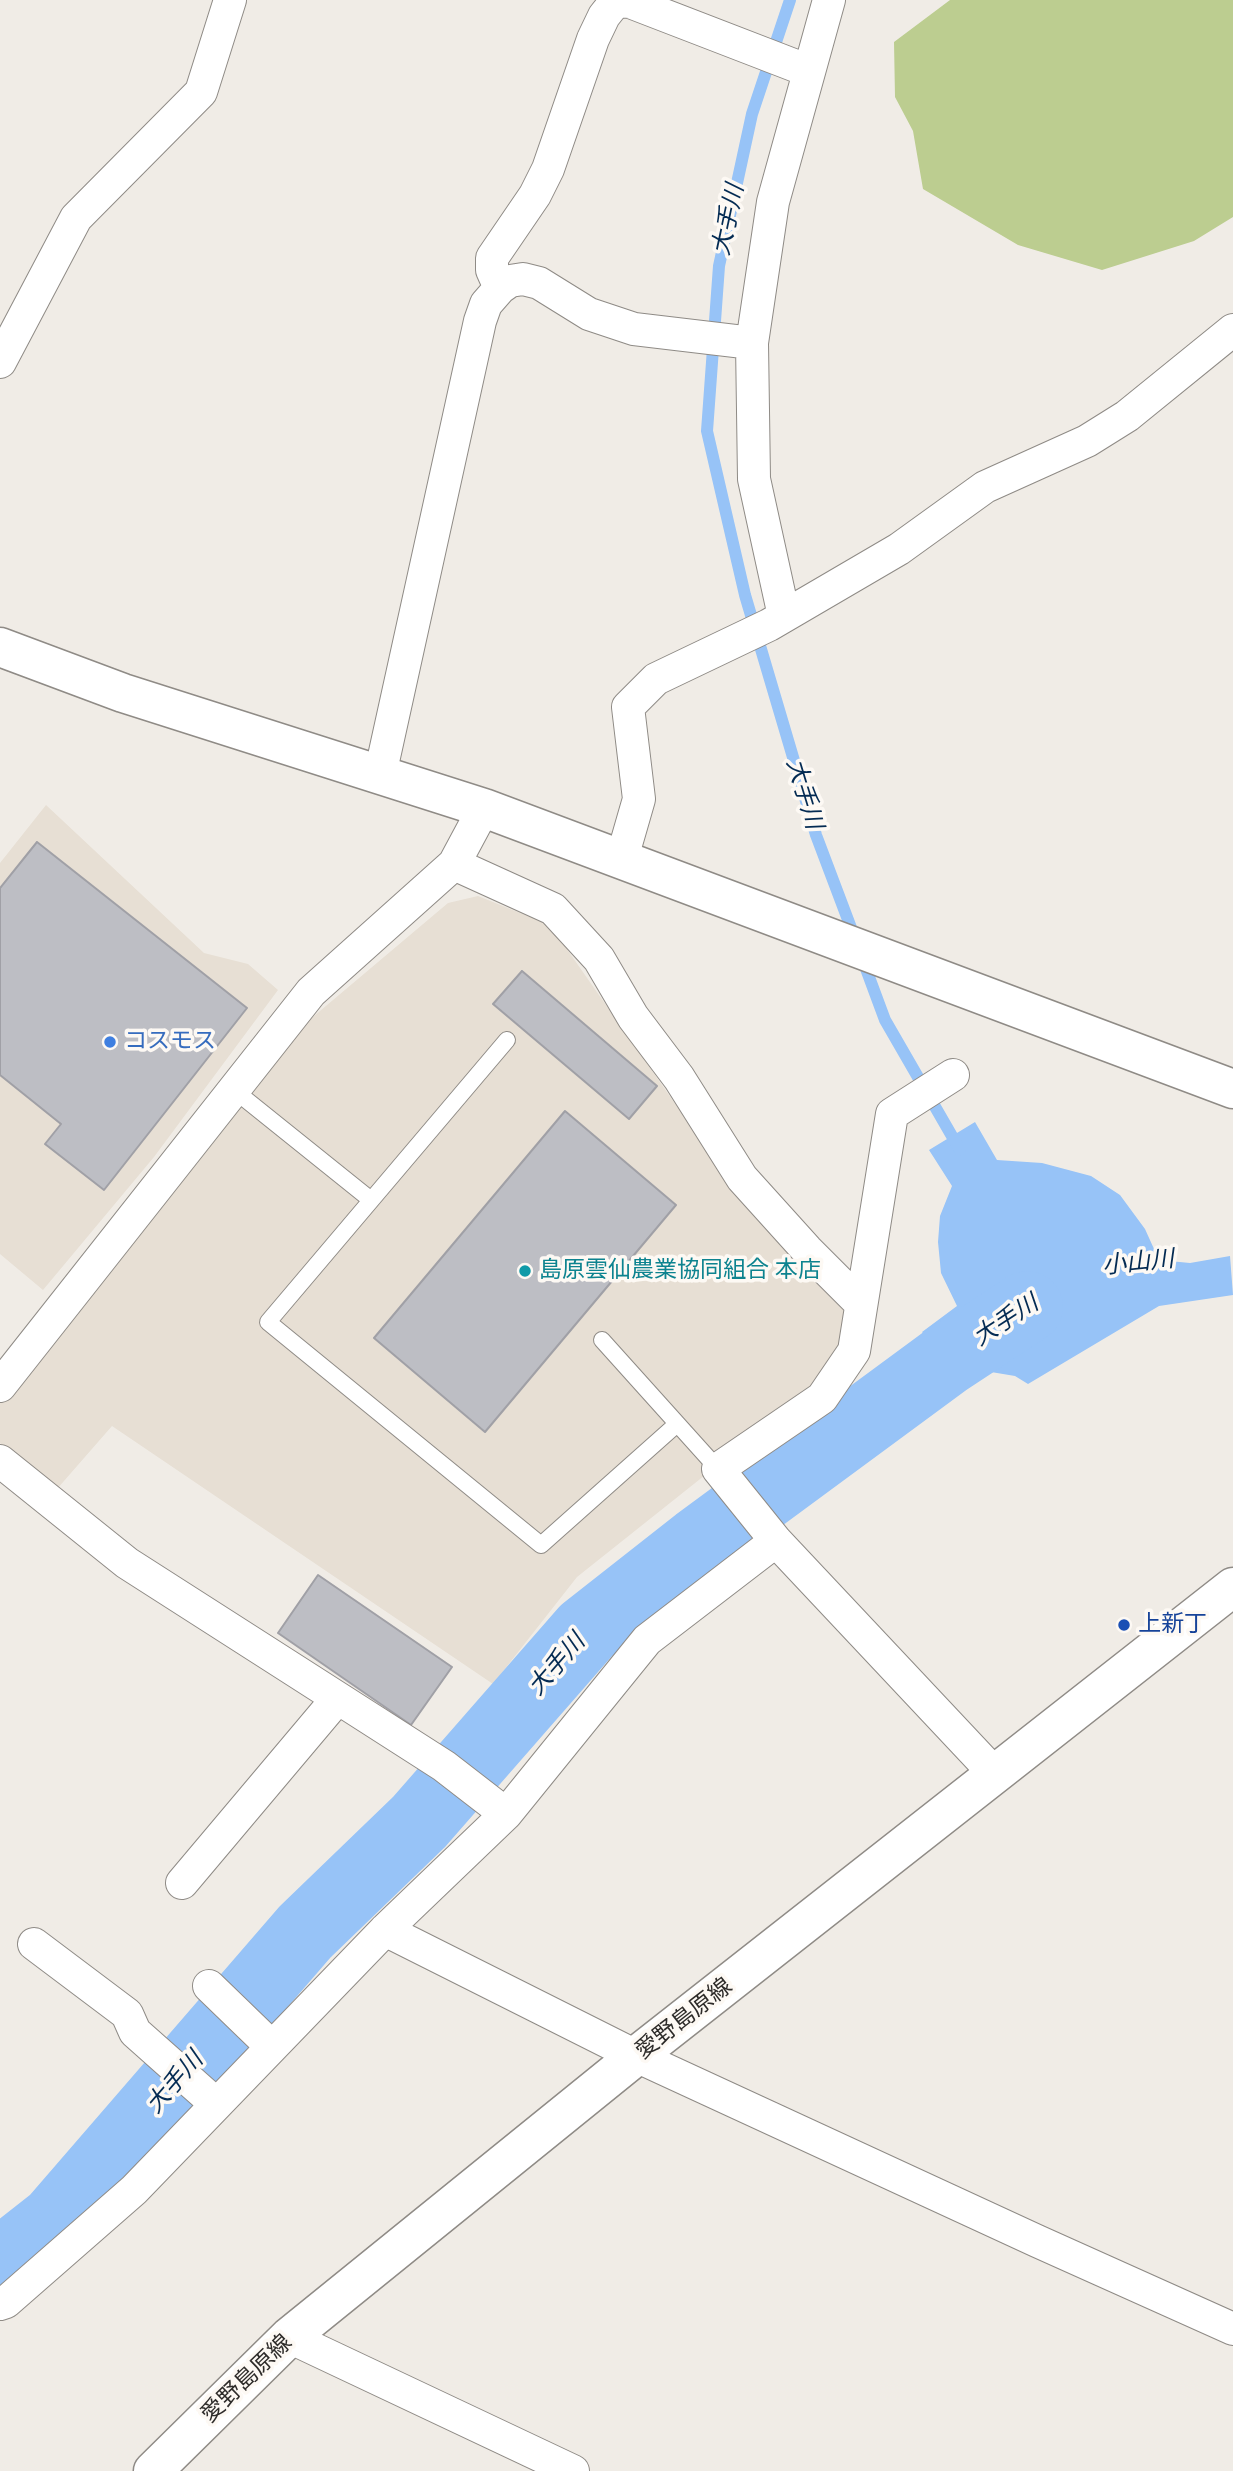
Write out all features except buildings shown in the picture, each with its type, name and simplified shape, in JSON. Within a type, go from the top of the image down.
[{"type":"main road","points":[[0,647],[123,693],[484,808],[1233,1089]]},
{"type":"main road","name":"愛野島原線","points":[[153,2471],[289,2337],[636,2056],[1233,1587]]},
{"type":"street","points":[[0,362],[76,218],[201,92],[230,0]]},
{"type":"street","points":[[777,620],[754,479],[741,342],[800,68],[829,0]]},
{"type":"street","points":[[500,288],[492,270],[492,258],[544,178],[593,39],[612,6],[620,1],[630,2],[800,68]]},
{"type":"street","points":[[380,775],[480,321],[486,304],[510,281],[523,279],[539,284],[589,314],[635,329],[741,342]]},
{"type":"street","points":[[622,859],[639,799],[628,707],[656,679],[777,620],[898,550],[985,487],[1087,441],[1127,416],[1233,330]]},
{"type":"street","points":[[0,1386],[311,992],[454,864],[484,808]]},
{"type":"street","points":[[454,864],[554,909],[599,959],[633,1017],[680,1078],[742,1178],[807,1250],[860,1303]]},
{"type":"street","points":[[953,1074],[892,1114],[854,1351],[822,1398],[725,1478],[771,1535],[995,1774]]},
{"type":"street","points":[[0,1461],[127,1563],[443,1766],[501,1809]]},
{"type":"street","points":[[0,2304],[6,2302],[134,2190],[208,2097],[265,2040],[385,1930],[501,1809],[647,1640],[771,1535]]},
{"type":"street","points":[[182,1883],[337,1699]]},
{"type":"street","points":[[385,1930],[636,2056],[1233,2329]]},
{"type":"street","points":[[34,1944],[127,2014],[135,2032],[208,2097]]},
{"type":"street","points":[[213,1991],[265,2040]]},
{"type":"street","points":[[289,2337],[573,2471]]},
{"type":"lane","points":[[507,1040],[268,1322],[541,1545],[677,1424]]},
{"type":"lane","points":[[234,1090],[371,1200]]},
{"type":"lane","points":[[602,1340],[725,1478]]},
{"type":"shaded area","name":"コスモス","points":[[46,805],[204,953],[248,964],[278,990],[154,1157],[43,1290],[0,1254],[0,863]]},
{"type":"shaded area","points":[[478,896],[550,925],[741,1198],[847,1302],[846,1337],[817,1386],[577,1577],[493,1684],[112,1426],[50,1497],[34,1473],[0,1443],[0,1402],[301,1027],[448,903]]},
{"type":"green space","points":[[950,0],[1233,0],[1233,217],[1194,241],[1102,270],[1018,245],[923,189],[913,131],[895,97],[894,42]]},
{"type":"water","name":"小山川","points":[[975,1122],[997,1160],[1042,1163],[1091,1176],[1120,1195],[1145,1229],[1159,1260],[1190,1263],[1230,1256],[1233,1295],[1159,1306],[1028,1384],[1015,1376],[985,1371],[965,1387],[922,1332],[957,1306],[941,1273],[938,1242],[940,1216],[952,1186],[929,1150]]},
{"type":"waterway","name":"大手川","points":[[790,0],[752,114],[719,266],[707,431],[745,595],[816,835],[856,941]]},
{"type":"waterway","name":"大手川","points":[[862,958],[885,1020],[960,1150]]},
{"type":"waterway","name":"大手川","points":[[0,2260],[13,2254],[55,2221],[305,1932],[419,1822],[586,1631],[698,1543],[945,1361],[1027,1307]]},
{"type":"place","name":"コスモス","points":[[110,1042]]},
{"type":"place","name":"島原雲仙農業協同組合 本店","points":[[525,1271]]},
{"type":"place","name":"上新丁","points":[[1124,1625]]}]
